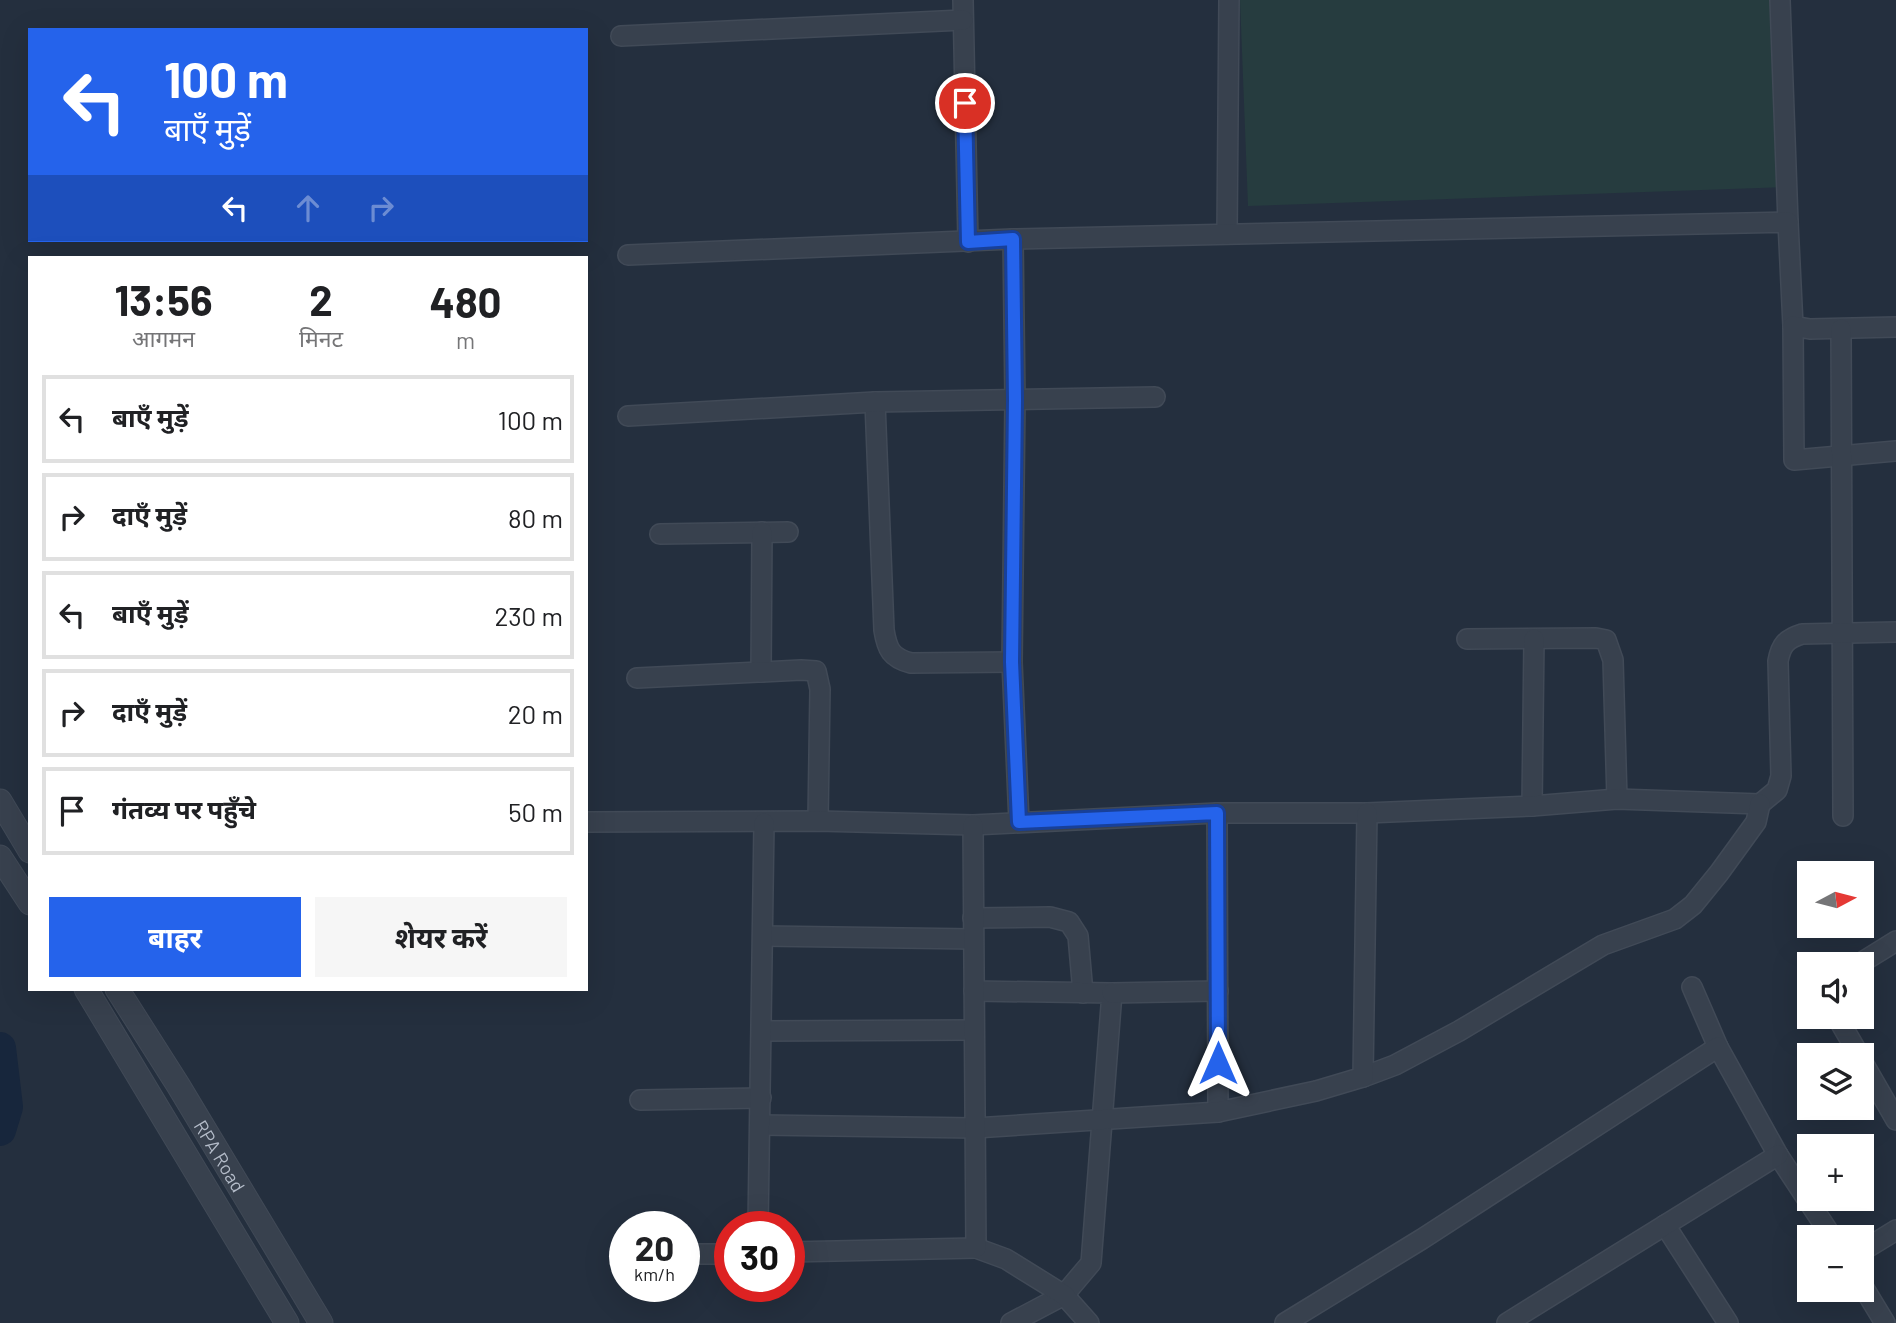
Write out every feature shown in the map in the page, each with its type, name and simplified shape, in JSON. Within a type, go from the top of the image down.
[{"type":"street","points":[[1227,234],[1229,0]]},
{"type":"street","points":[[1780,0],[1793,326],[1794,460],[1896,451]]},
{"type":"street","points":[[621,36],[963,10],[968,242]]},
{"type":"street","points":[[628,255],[1013,239],[1788,222]]},
{"type":"street","points":[[1013,239],[1015,400],[1012,662],[1019,822]]},
{"type":"street","points":[[1793,326],[1810,330],[1896,327]]},
{"type":"street","points":[[1841,329],[1843,816]]},
{"type":"street","points":[[628,416],[875,401],[1155,397]]},
{"type":"street","points":[[875,401],[884,630],[887,648],[898,659],[911,663],[1012,662]]},
{"type":"street","points":[[761,672],[762,532]]},
{"type":"street","points":[[660,534],[788,532]]},
{"type":"street","points":[[760,1125],[975,1128],[1219,1112],[1317,1091],[1395,1065],[1459,1031],[1603,945],[1675,919],[1693,905],[1756,821],[1760,804],[1777,790],[1781,776],[1778,662],[1780,649],[1790,638],[1802,634],[1896,632]]},
{"type":"street","points":[[1467,639],[1606,640],[1613,660],[1617,799]]},
{"type":"street","points":[[1532,806],[1534,639]]},
{"type":"street","points":[[637,678],[816,671],[820,689],[818,821]]},
{"type":"street","points":[[588,822],[818,821],[973,825],[1217,813],[1367,813],[1532,806],[1617,799],[1760,804]]},
{"type":"street","points":[[0,800],[28,847]]},
{"type":"street","points":[[1217,813],[1219,1112]]},
{"type":"street","points":[[1363,1077],[1367,813]]},
{"type":"street","points":[[758,1211],[764,823]]},
{"type":"street","points":[[973,825],[976,1248]]},
{"type":"street","points":[[28,849],[2,860],[28,900]]},
{"type":"street","points":[[973,918],[1050,917],[1069,922],[1078,936],[1083,993]]},
{"type":"street","points":[[764,936],[973,939]]},
{"type":"street","points":[[1874,954],[1896,941]]},
{"type":"street","points":[[1692,987],[1718,1047],[1778,1155],[1824,1225]]},
{"type":"street","points":[[974,990],[1083,993],[1217,991]]},
{"type":"street","points":[[87,991],[288,1323]]},
{"type":"street","name":"RPA Road","points":[[118,991],[321,1323]]},
{"type":"street","points":[[1011,1323],[1064,1296],[1091,1263],[1112,993]]},
{"type":"street","points":[[762,1031],[974,1030]]},
{"type":"street","points":[[1285,1323],[1422,1239],[1718,1047]]},
{"type":"street","points":[[1874,1082],[1896,1120]]},
{"type":"street","points":[[640,1100],[761,1098]]},
{"type":"street","points":[[1507,1323],[1778,1155]]},
{"type":"street","points":[[1665,1225],[1728,1323]]},
{"type":"street","points":[[1874,1244],[1896,1230]]},
{"type":"street","points":[[805,1252],[976,1248],[1006,1259],[1064,1296],[1089,1323]]},
{"type":"street","points":[[1872,1302],[1885,1323]]},
{"type":"green space","points":[[1240,0],[1784,0],[1790,187],[1248,206]]},
{"type":"waterway","points":[[0,1048],[7,1107],[0,1130]]},
{"type":"route","points":[[965,103],[968,242],[1013,239],[1015,400],[1012,662],[1019,822],[1217,813],[1218,1063]]}]
